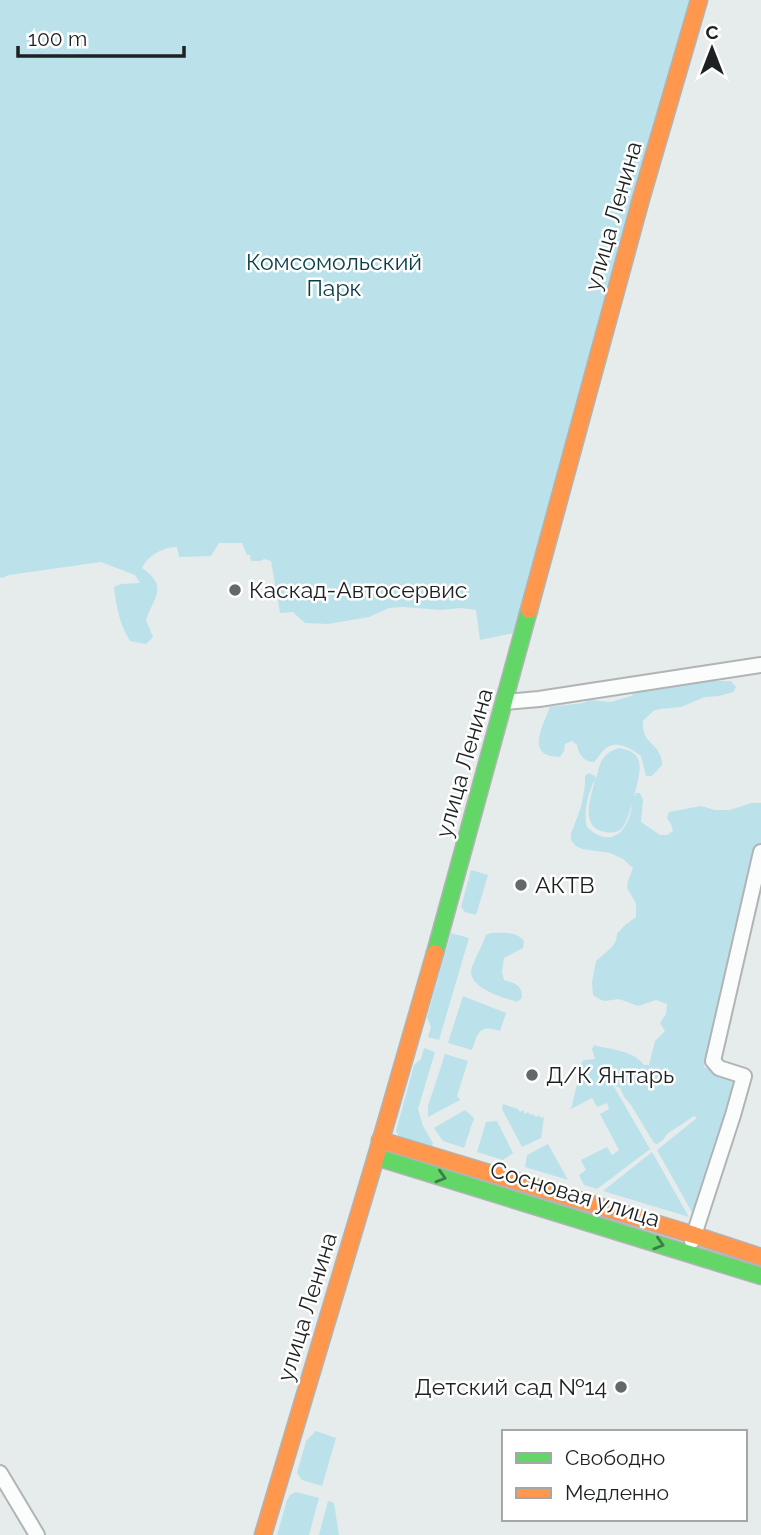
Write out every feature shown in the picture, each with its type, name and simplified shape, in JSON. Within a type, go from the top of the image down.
[{"type":"main road","name":"улица Ленина","points":[[263,1535],[447,911],[574,441],[699,0]]},
{"type":"main road","name":"Сосновая улица","points":[[380,1140],[761,1257]]},
{"type":"main road","name":"Сосновая улица","points":[[376,1157],[761,1276]]},
{"type":"street","points":[[505,702],[761,665]]},
{"type":"street","points":[[688,1253],[744,1076],[719,1069],[713,1060],[761,852]]},
{"type":"street","points":[[0,1473],[37,1535]]},
{"type":"green space","name":"Комсомольский Парк","points":[[0,0],[699,0],[524,631],[480,640],[476,610],[461,608],[389,608],[369,617],[328,624],[305,623],[294,612],[280,613],[271,561],[251,561],[242,543],[219,543],[211,556],[179,557],[177,547],[172,547],[161,550],[148,559],[142,568],[155,581],[157,592],[146,620],[153,637],[146,644],[130,641],[121,622],[116,601],[114,587],[140,583],[135,575],[101,562],[0,577]]},
{"type":"green space","points":[[703,681],[731,681],[736,687],[733,692],[705,697],[681,707],[653,711],[643,721],[645,735],[661,758],[662,765],[652,776],[646,776],[641,756],[621,745],[606,748],[594,762],[582,757],[577,745],[572,741],[565,744],[560,757],[549,756],[539,747],[540,732],[550,707],[590,700],[611,702],[638,691]]},
{"type":"green space","points":[[619,748],[635,754],[638,759],[640,766],[634,797],[636,793],[640,793],[643,800],[641,822],[660,835],[673,831],[667,818],[669,812],[701,806],[730,810],[751,803],[761,803],[761,843],[704,1067],[740,1079],[694,1216],[657,1150],[697,1118],[694,1116],[667,1134],[663,1140],[654,1143],[620,1088],[613,1085],[650,1149],[597,1189],[584,1185],[579,1175],[586,1170],[581,1160],[607,1147],[612,1155],[619,1150],[600,1114],[609,1109],[607,1103],[597,1107],[592,1098],[571,1109],[580,1072],[583,1073],[581,1064],[584,1060],[595,1059],[592,1049],[594,1045],[628,1053],[644,1065],[649,1065],[655,1041],[665,1031],[660,1023],[666,1014],[667,1004],[656,1000],[638,1006],[619,999],[605,1001],[593,995],[592,982],[596,961],[612,947],[617,934],[624,926],[636,917],[636,903],[627,888],[633,868],[610,853],[576,846],[571,840],[571,834],[581,807],[585,776],[589,773],[596,779],[602,760],[608,753]],"holes":[[[595,779],[589,818],[597,829],[609,833],[619,830],[625,824],[632,805],[627,823],[623,829],[611,837],[596,834],[587,827],[587,803]]]},
{"type":"green space","points":[[471,870],[488,875],[476,915],[465,912],[461,907]]},
{"type":"green space","points":[[451,933],[469,938],[439,1040],[428,1037],[431,1027],[427,1017]]},
{"type":"green space","points":[[513,934],[524,941],[523,948],[504,958],[502,972],[504,980],[517,985],[521,990],[522,998],[517,1002],[479,986],[471,974],[486,935]]},
{"type":"green space","points":[[463,996],[506,1013],[500,1031],[488,1028],[480,1031],[472,1050],[448,1043]]},
{"type":"green space","points":[[424,1048],[435,1052],[418,1109],[423,1126],[433,1143],[431,1150],[400,1138],[396,1131],[414,1065],[421,1059]]},
{"type":"green space","points":[[445,1054],[468,1061],[457,1096],[460,1100],[428,1117],[428,1106]]},
{"type":"green space","points":[[503,1104],[520,1112],[523,1110],[525,1114],[528,1112],[536,1117],[544,1117],[541,1138],[522,1147],[502,1109]]},
{"type":"green space","points":[[465,1110],[474,1118],[464,1148],[443,1141],[434,1128]]},
{"type":"green space","points":[[497,1121],[513,1153],[503,1160],[477,1152],[486,1122]]},
{"type":"green space","points":[[548,1144],[568,1180],[525,1167],[527,1155]]},
{"type":"green space","points":[[652,1152],[689,1217],[603,1191]]},
{"type":"green space","points":[[316,1431],[336,1438],[322,1486],[302,1480],[297,1473],[306,1441]]},
{"type":"green space","points":[[296,1492],[319,1498],[309,1535],[277,1535],[287,1500]]},
{"type":"green space","points":[[328,1501],[334,1503],[339,1535],[319,1535]]},
{"type":"traffic: fast","points":[[435,953],[529,610]]},
{"type":"traffic: fast","points":[[376,1157],[761,1276]]},
{"type":"traffic: slow","points":[[529,610],[641,199],[699,0]]},
{"type":"traffic: slow","points":[[263,1535],[435,953]]},
{"type":"traffic: slow","points":[[380,1140],[761,1257]]},
{"type":"place","name":"Каскад-Автосервис","points":[[235,590]]},
{"type":"place","name":"АКТВ","points":[[521,885]]},
{"type":"place","name":"Д/К Янтарь","points":[[532,1075]]},
{"type":"place","name":"Детский сад №14","points":[[621,1387]]}]
